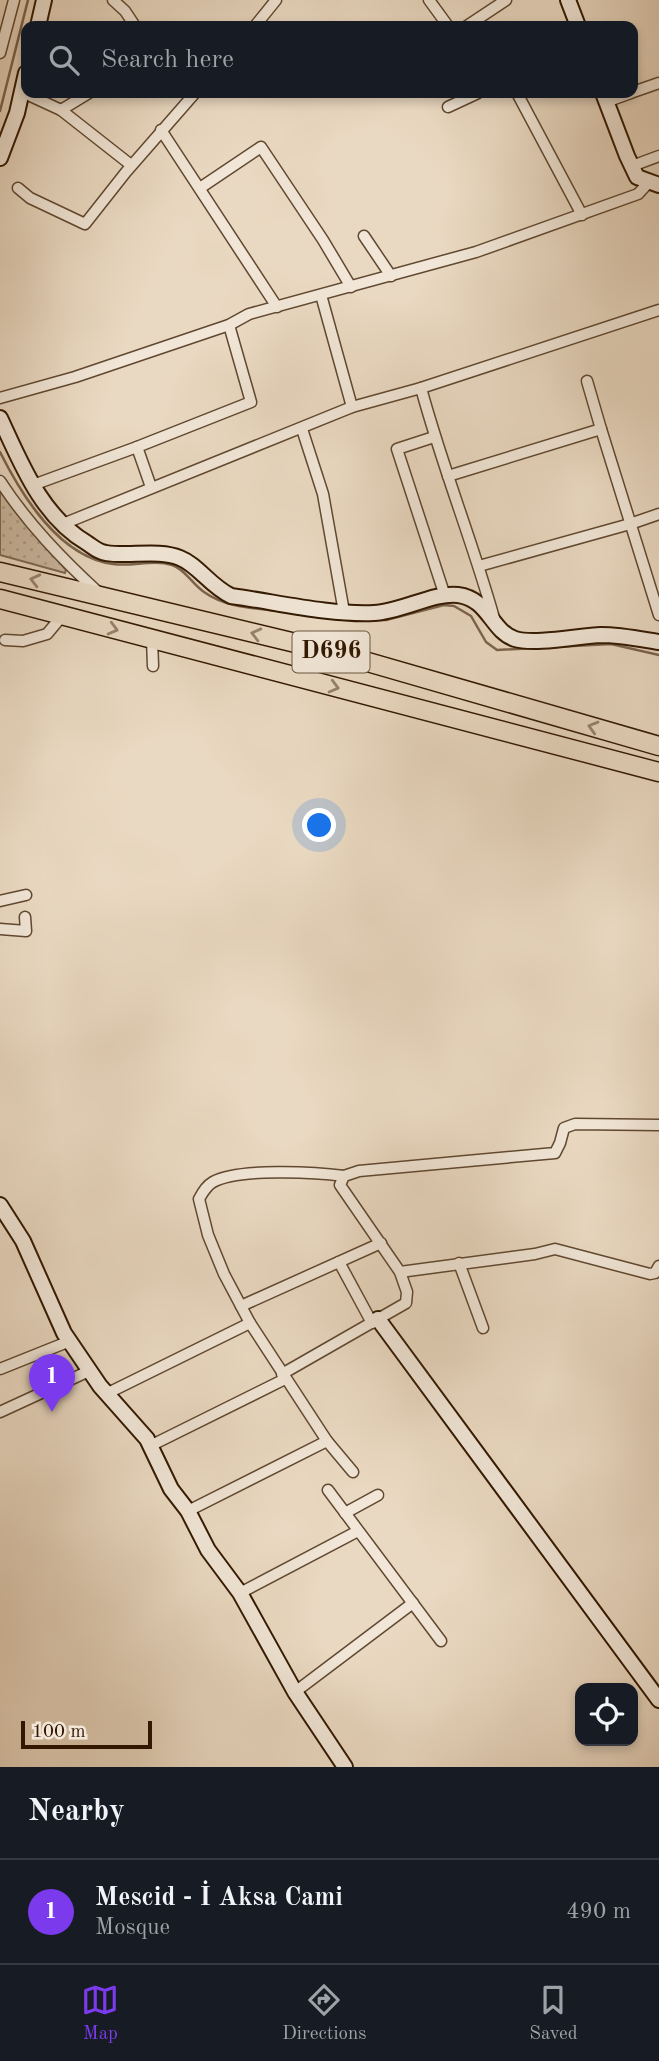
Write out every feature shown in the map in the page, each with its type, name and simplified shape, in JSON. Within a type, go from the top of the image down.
[{"type":"highway","name":"D696","points":[[0,572],[333,652],[659,746]]},
{"type":"highway","name":"D696","points":[[0,599],[659,772]]},
{"type":"street","points":[[0,53],[13,0]]},
{"type":"street","points":[[39,21],[44,0]]},
{"type":"street","points":[[113,0],[132,21]]},
{"type":"street","points":[[259,21],[276,0]]},
{"type":"street","points":[[429,0],[444,21]]},
{"type":"street","points":[[474,21],[506,0]]},
{"type":"street","points":[[568,0],[576,21]]},
{"type":"street","points":[[638,90],[659,83]]},
{"type":"street","points":[[0,158],[21,96]]},
{"type":"street","points":[[35,98],[61,110],[131,165]]},
{"type":"street","points":[[61,110],[81,98]]},
{"type":"street","points":[[180,98],[184,104]]},
{"type":"street","points":[[18,188],[30,198],[85,224],[131,165],[190,98]]},
{"type":"street","points":[[448,107],[467,98]]},
{"type":"street","points":[[520,98],[582,215]]},
{"type":"street","points":[[604,98],[637,177],[654,184]]},
{"type":"street","points":[[161,130],[277,307]]},
{"type":"street","points":[[200,188],[261,147],[351,287]]},
{"type":"street","points":[[632,166],[659,156]]},
{"type":"street","points":[[0,398],[75,377],[229,325],[248,314],[476,252],[638,194],[654,184]]},
{"type":"street","points":[[364,236],[391,276]]},
{"type":"street","points":[[321,295],[352,407]]},
{"type":"street","points":[[63,524],[352,407],[421,388],[659,310]]},
{"type":"street","points":[[33,485],[251,402],[229,325]]},
{"type":"street","points":[[587,381],[659,614]]},
{"type":"street","points":[[421,388],[434,437],[500,630],[517,640],[614,635],[659,642]]},
{"type":"street","points":[[0,418],[33,485],[63,524],[79,539],[101,552],[180,558],[195,567],[219,590],[231,596],[344,612],[373,613],[398,610],[445,596],[458,595],[485,608],[495,620]]},
{"type":"street","points":[[302,429],[323,494],[344,612]]},
{"type":"street","points":[[449,476],[601,429]]},
{"type":"street","points":[[434,437],[397,449],[445,596]]},
{"type":"street","points":[[136,447],[151,487]]},
{"type":"street","points":[[0,481],[16,506],[62,559],[103,597]]},
{"type":"street","points":[[479,566],[659,514]]},
{"type":"street","points":[[5,640],[23,641],[47,634],[62,616]]},
{"type":"street","points":[[152,639],[153,666]]},
{"type":"street","points":[[0,901],[26,895]]},
{"type":"street","points":[[0,929],[26,931],[25,917]]},
{"type":"street","points":[[353,1472],[327,1441],[241,1306],[208,1234],[199,1199],[204,1189],[215,1181],[242,1176],[307,1171],[344,1176],[359,1171],[400,1166],[555,1153],[564,1128],[575,1124],[659,1125]]},
{"type":"street","points":[[150,1446],[284,1377],[405,1303],[407,1292],[400,1272],[340,1185],[344,1176]]},
{"type":"street","points":[[0,1205],[23,1241],[70,1342],[106,1394],[147,1439],[171,1489],[188,1511],[208,1550],[240,1593],[295,1692],[345,1767]]},
{"type":"street","points":[[241,1306],[381,1243]]},
{"type":"street","points":[[400,1272],[555,1249],[650,1275],[655,1273],[659,1266]]},
{"type":"street","points":[[339,1262],[375,1321],[659,1700]]},
{"type":"street","points":[[460,1263],[483,1328]]},
{"type":"street","points":[[106,1394],[250,1323]]},
{"type":"street","points":[[0,1369],[70,1342]]},
{"type":"street","points":[[0,1412],[89,1371]]},
{"type":"street","points":[[188,1511],[327,1441]]},
{"type":"street","points":[[328,1490],[441,1641]]},
{"type":"street","points":[[345,1513],[378,1495]]},
{"type":"street","points":[[240,1593],[358,1531]]},
{"type":"street","points":[[295,1692],[413,1603]]},
{"type":"shaded area","points":[[0,484],[66,570],[65,573],[0,555]]},
{"type":"waterway","points":[[23,21],[28,0]]},
{"type":"waterway","points":[[0,111],[21,28]]},
{"type":"waterway","points":[[0,452],[19,487],[44,522],[76,550],[113,564],[172,565],[204,592],[222,601],[280,611]]},
{"type":"waterway","points":[[356,620],[386,620],[444,605],[454,606],[471,616],[486,642],[497,650],[611,644],[659,655]]},
{"type":"place","name":"Mescid - İ Aksa Cami","points":[[52,1412]]}]
